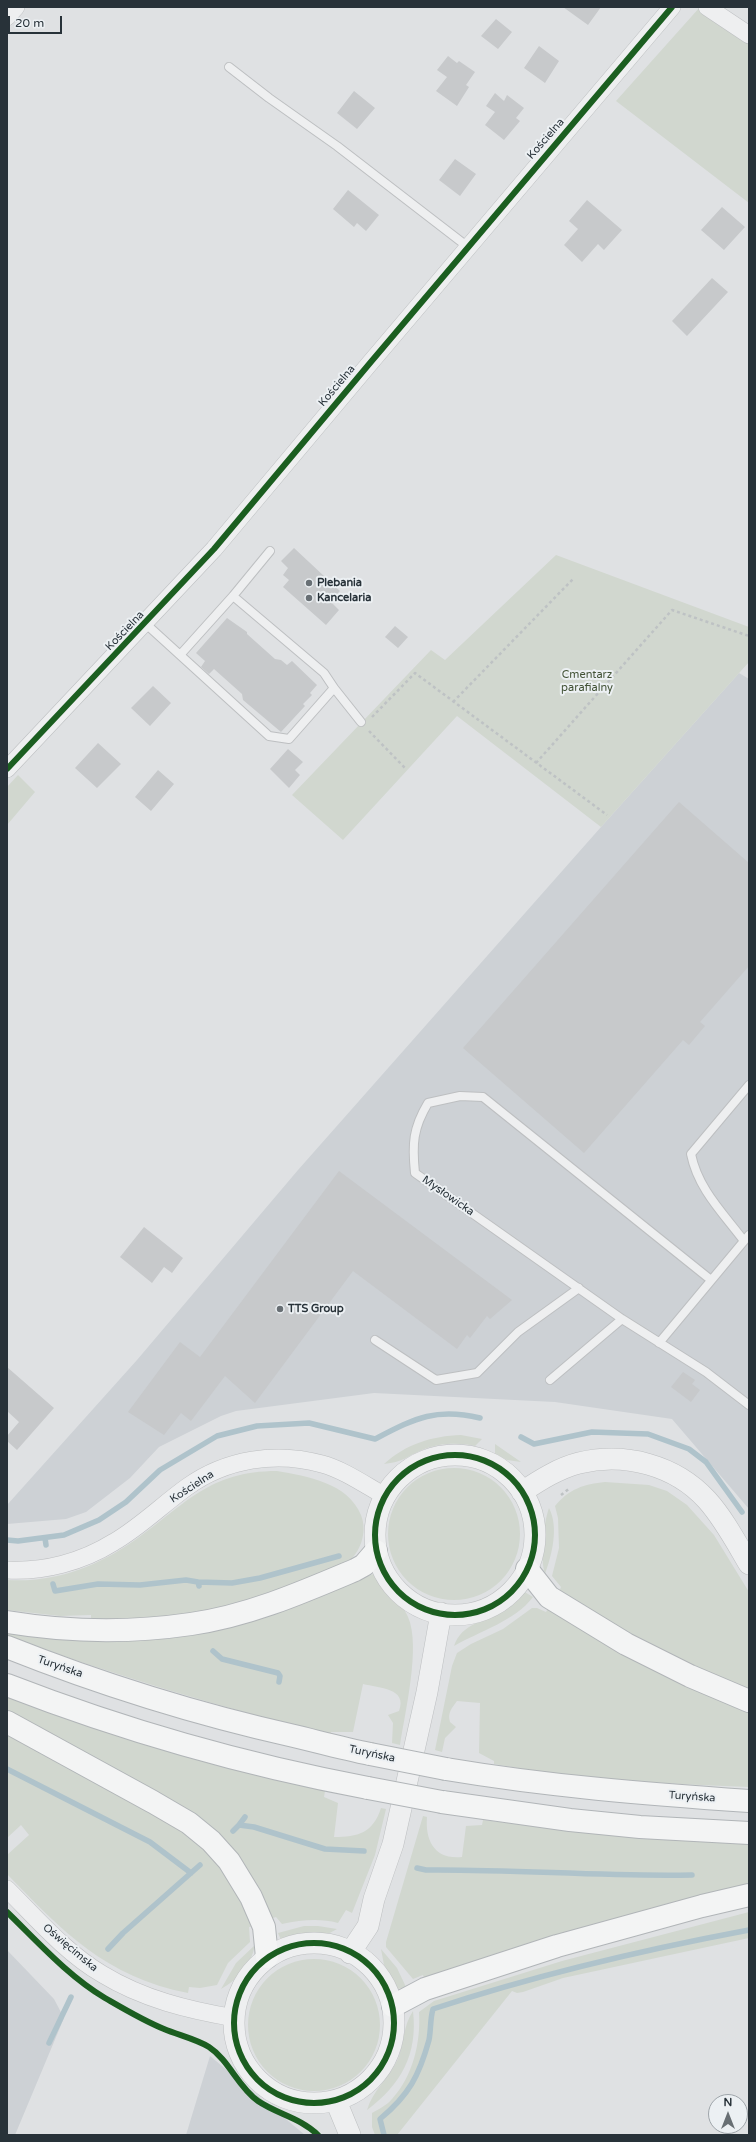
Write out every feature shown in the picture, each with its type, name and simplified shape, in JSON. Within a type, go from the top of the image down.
[{"type":"highway","points":[[7,1622],[84,1631],[137,1629],[192,1624],[245,1611],[296,1594],[356,1570],[364,1565],[376,1552]]},
{"type":"highway","points":[[527,1569],[549,1596],[626,1644],[690,1676],[749,1701]]},
{"type":"highway","name":"Turyńska","points":[[7,1647],[50,1664],[180,1707],[271,1731],[370,1754],[446,1769],[514,1780],[635,1793],[749,1801]]},
{"type":"highway","points":[[7,1685],[169,1739],[260,1764],[368,1788],[442,1802],[570,1820],[640,1827],[749,1833]]},
{"type":"highway","points":[[7,1722],[153,1802],[188,1823],[211,1841],[229,1861],[251,1897],[264,1927],[267,1957]]},
{"type":"highway","points":[[393,2006],[425,1989],[557,1946],[702,1906],[749,1895]]},
{"type":"street","points":[[7,17],[16,7]]},
{"type":"street","name":"Kościelna","points":[[7,769],[146,624],[214,549],[672,7]]},
{"type":"street","points":[[707,7],[749,35]]},
{"type":"street","points":[[452,1455],[473,1457],[492,1464],[509,1476],[522,1492],[531,1510],[535,1530],[534,1550],[527,1569],[516,1587],[500,1601],[482,1610],[462,1614],[441,1614],[423,1608],[406,1599],[382,1570],[376,1552],[376,1526],[378,1514],[385,1496],[397,1479],[413,1466],[432,1458],[452,1455]]},
{"type":"street","name":"Kościelna","points":[[7,1570],[53,1566],[98,1552],[124,1536],[196,1481],[221,1468],[249,1460],[287,1458],[323,1464],[385,1496]]},
{"type":"street","points":[[522,1492],[546,1476],[578,1463],[608,1459],[642,1462],[669,1471],[696,1489],[716,1511],[747,1557]]},
{"type":"street","points":[[350,1953],[368,1926],[374,1899],[393,1844],[427,1692],[441,1614]]},
{"type":"street","name":"Oświęcimska","points":[[7,1889],[65,1946],[101,1974],[138,1994],[204,2013],[235,2018]]},
{"type":"street","points":[[305,1943],[322,1944],[350,1953],[359,1958],[380,1978],[393,2006],[394,2038],[380,2067],[370,2081],[336,2101],[309,2104],[292,2100],[275,2093],[259,2081],[247,2067],[239,2051],[235,2032],[235,2018],[242,1991],[257,1967],[267,1957],[305,1943]]},
{"type":"street","points":[[336,2101],[350,2135]]},
{"type":"lane","points":[[229,67],[269,98],[337,146],[468,247]]},
{"type":"lane","points":[[180,655],[233,596],[270,551]]},
{"type":"lane","points":[[233,596],[324,673],[362,724]]},
{"type":"lane","points":[[146,624],[270,736],[289,739],[334,688]]},
{"type":"lane","points":[[660,1343],[746,1238],[705,1191],[695,1171],[691,1154],[749,1085]]},
{"type":"lane","name":"Mysłowicka","points":[[711,1280],[483,1097],[460,1096],[428,1103],[418,1120],[412,1150],[415,1173],[622,1319],[706,1372],[749,1404]]},
{"type":"lane","points":[[375,1340],[436,1380],[477,1373],[518,1332],[579,1288]]},
{"type":"lane","points":[[550,1380],[622,1319]]},
{"type":"path","points":[[453,702],[574,578]]},
{"type":"path","points":[[536,763],[672,610],[749,636]]},
{"type":"path","points":[[404,768],[362,724],[415,674],[606,815]]},
{"type":"path","points":[[561,1495],[574,1485]]},
{"type":"shaded area","points":[[739,673],[749,679],[749,1509],[672,1419],[555,1402],[374,1393],[236,1411],[221,1416],[159,1447],[130,1478],[86,1512],[66,1519],[7,1524],[7,1505],[137,1360],[298,1170]]},
{"type":"shaded area","points":[[7,1950],[54,1999],[64,2018],[15,2135],[7,2135]]},
{"type":"shaded area","points":[[210,2056],[305,2135],[186,2135]]},
{"type":"green space","points":[[700,7],[749,25],[749,203],[616,101]]},
{"type":"green space","name":"Cmentarz parafialny","points":[[556,555],[749,627],[749,662],[601,827],[457,716],[343,840],[292,795],[431,650],[445,660]]},
{"type":"green space","points":[[18,775],[35,792],[7,825],[7,787]]},
{"type":"green space","points":[[461,1435],[482,1439],[475,1446],[455,1444],[435,1446],[422,1450],[400,1461],[384,1464],[401,1451],[420,1442],[440,1437]]},
{"type":"green space","points":[[495,1444],[521,1462],[507,1460],[495,1454]]},
{"type":"green space","points":[[460,1468],[479,1473],[491,1479],[501,1487],[509,1497],[515,1509],[519,1521],[519,1547],[515,1559],[509,1571],[501,1581],[491,1589],[479,1595],[467,1599],[448,1600],[429,1595],[417,1589],[407,1581],[399,1571],[393,1559],[389,1547],[388,1528],[393,1509],[399,1497],[407,1487],[417,1479],[429,1473],[441,1469]]},
{"type":"green space","points":[[277,1471],[301,1475],[337,1488],[347,1495],[355,1504],[363,1522],[363,1536],[359,1548],[346,1564],[325,1574],[235,1603],[200,1612],[164,1618],[91,1621],[91,1615],[60,1616],[7,1610],[7,1580],[41,1579],[58,1576],[90,1565],[121,1550],[184,1502],[216,1483],[253,1472]]},
{"type":"green space","points":[[605,1482],[649,1485],[667,1491],[687,1505],[714,1535],[749,1592],[749,1691],[724,1681],[652,1646],[559,1592],[561,1587],[552,1576],[559,1548],[558,1518],[555,1506],[566,1495],[577,1488]]},
{"type":"green space","points":[[549,1508],[554,1524],[554,1532],[552,1550],[545,1574],[543,1567],[543,1541],[545,1523]]},
{"type":"green space","points":[[376,1573],[383,1586],[405,1611],[412,1629],[413,1645],[411,1680],[400,1745],[392,1743],[393,1723],[388,1715],[399,1711],[401,1703],[396,1693],[384,1688],[363,1684],[353,1732],[331,1732],[330,1735],[167,1690],[7,1636],[7,1631],[282,1608]]},
{"type":"green space","points":[[523,1591],[533,1597],[517,1613],[454,1646],[462,1632],[505,1608]]},
{"type":"green space","points":[[549,1607],[749,1710],[749,1787],[621,1780],[557,1774],[494,1764],[494,1761],[479,1753],[480,1703],[457,1701],[450,1711],[449,1716],[450,1722],[456,1727],[445,1738],[442,1752],[435,1750],[452,1666],[457,1653],[471,1644],[503,1629],[532,1608],[537,1608],[546,1612]]},
{"type":"green space","points":[[7,1695],[257,1774],[325,1791],[324,1797],[338,1803],[334,1837],[350,1836],[364,1832],[374,1823],[381,1808],[386,1809],[375,1855],[352,1913],[346,1910],[338,1923],[324,1920],[310,1920],[282,1924],[276,1917],[270,1919],[243,1864],[7,1711]]},
{"type":"green space","points":[[7,1731],[166,1819],[205,1849],[229,1878],[254,1926],[249,1927],[250,1942],[228,1963],[217,1985],[200,1988],[189,1987],[188,1993],[159,1986],[133,1976],[109,1964],[67,1933],[7,1874],[7,1855],[29,1835],[21,1825],[7,1838]]},
{"type":"green space","points":[[423,1816],[427,1817],[428,1834],[434,1847],[439,1852],[453,1857],[462,1857],[466,1826],[482,1825],[483,1820],[610,1835],[749,1844],[749,1887],[425,1980],[423,1975],[413,1979],[386,1947],[386,1942]]},
{"type":"green space","points":[[749,1912],[749,1938],[563,1978],[523,1992],[517,1993],[512,1991],[397,2135],[375,2135],[372,2127],[372,2113],[390,2101],[405,2080],[417,2047],[419,2035],[419,2012],[434,2001],[562,1961]]},
{"type":"green space","points":[[304,1926],[318,1926],[337,1929],[326,1935],[304,1936],[282,1942],[278,1933]]},
{"type":"green space","points":[[255,1945],[251,1959],[243,1971],[233,1981],[221,1989],[236,1963]]},
{"type":"green space","points":[[381,1949],[397,1968],[406,1987],[398,1989],[384,1965]]},
{"type":"green space","points":[[320,1959],[339,1964],[351,1970],[361,1978],[369,1988],[375,2000],[379,2012],[379,2038],[375,2050],[369,2062],[361,2072],[351,2080],[339,2086],[327,2090],[308,2091],[289,2086],[277,2080],[267,2072],[259,2062],[253,2050],[249,2038],[248,2019],[253,2000],[259,1988],[267,1978],[277,1970],[289,1964],[301,1960]]},
{"type":"green space","points":[[413,2011],[413,2041],[410,2055],[405,2067],[389,2090],[367,2110],[373,2096],[398,2059],[405,2029]]},
{"type":"building","points":[[563,7],[601,7],[588,25]]},
{"type":"building","points":[[496,19],[512,32],[498,49],[481,36]]},
{"type":"building","points":[[539,46],[559,61],[545,83],[524,68]]},
{"type":"building","points":[[448,56],[457,63],[459,61],[475,72],[466,85],[469,87],[457,106],[436,91],[447,77],[437,70]]},
{"type":"building","points":[[354,91],[375,108],[357,129],[337,113]]},
{"type":"building","points":[[495,93],[504,101],[507,95],[524,108],[516,118],[520,121],[504,140],[485,125],[495,112],[486,106]]},
{"type":"building","points":[[455,159],[476,174],[460,196],[439,180]]},
{"type":"building","points":[[348,190],[379,215],[366,231],[357,223],[354,227],[333,209]]},
{"type":"building","points":[[587,200],[622,230],[604,250],[598,244],[582,262],[564,245],[578,229],[569,221]]},
{"type":"building","points":[[722,207],[745,227],[724,250],[701,230]]},
{"type":"building","points":[[712,278],[728,292],[687,336],[672,321]]},
{"type":"building","name":"Plebania","points":[[294,548],[340,591],[330,601],[339,610],[326,625],[283,587],[289,580],[283,575],[288,568],[281,561]]},
{"type":"building","points":[[227,618],[247,632],[247,634],[275,659],[281,660],[287,665],[292,661],[317,685],[310,693],[312,695],[303,704],[305,706],[281,732],[243,700],[242,694],[214,669],[209,674],[201,667],[205,661],[196,653]]},
{"type":"building","points":[[395,626],[408,637],[398,648],[385,637]]},
{"type":"building","points":[[153,686],[171,703],[150,726],[131,708]]},
{"type":"building","points":[[98,743],[121,764],[97,788],[75,768]]},
{"type":"building","points":[[288,749],[303,762],[295,770],[300,775],[289,788],[270,769]]},
{"type":"building","points":[[158,770],[174,784],[151,811],[135,797]]},
{"type":"building","points":[[679,802],[749,863],[749,966],[700,1022],[705,1026],[689,1045],[683,1040],[584,1153],[463,1048]]},
{"type":"building","name":"TTS Group","points":[[339,1171],[512,1300],[490,1319],[487,1316],[470,1338],[467,1335],[457,1349],[353,1271],[255,1403],[225,1376],[191,1421],[181,1413],[164,1435],[128,1412],[180,1342],[200,1357]]},
{"type":"building","points":[[144,1227],[183,1258],[172,1273],[164,1267],[152,1283],[120,1257]]},
{"type":"building","points":[[7,1367],[54,1408],[17,1450],[7,1441],[7,1436],[19,1422],[7,1411]]},
{"type":"building","points":[[683,1372],[695,1380],[692,1384],[700,1390],[691,1402],[671,1387]]},
{"type":"waterway","points":[[7,1540],[18,1541],[64,1535],[99,1520],[126,1502],[160,1470],[217,1436],[257,1426],[309,1423],[375,1439],[425,1417],[450,1414],[480,1418]]},
{"type":"waterway","points":[[521,1437],[534,1444],[592,1432],[648,1434],[689,1449],[706,1462],[742,1512]]},
{"type":"waterway","points":[[45,1538],[46,1545]]},
{"type":"waterway","points":[[198,1582],[232,1583],[260,1578],[339,1556]]},
{"type":"waterway","points":[[53,1584],[55,1591],[98,1584],[140,1585],[186,1580],[198,1582],[199,1586]]},
{"type":"waterway","points":[[213,1651],[222,1659],[278,1673],[280,1676],[279,1682]]},
{"type":"waterway","points":[[7,1769],[150,1842],[191,1873]]},
{"type":"waterway","points":[[239,1825],[245,1817]]},
{"type":"waterway","points":[[233,1831],[239,1825],[254,1827],[325,1849],[364,1851]]},
{"type":"waterway","points":[[108,1949],[123,1933],[200,1865]]},
{"type":"waterway","points":[[417,1868],[426,1870],[625,1875],[692,1875]]},
{"type":"waterway","points":[[384,2135],[380,2119],[406,2093],[417,2074],[429,2040],[433,2009],[550,1974],[669,1946],[749,1930]]},
{"type":"waterway","points":[[49,2043],[71,1997]]},
{"type":"cycle path","points":[[7,769],[214,549],[672,7]]},
{"type":"cycle path","points":[[455,1455],[486,1461],[506,1473],[517,1484],[529,1504],[535,1535],[529,1566],[517,1586],[506,1597],[486,1609],[455,1615],[424,1609],[404,1597],[393,1586],[381,1566],[375,1535],[381,1504],[393,1484],[404,1473],[424,1461],[455,1455]]},
{"type":"cycle path","points":[[7,1912],[78,1980],[105,1998],[149,2022],[209,2047],[216,2052],[245,2088],[258,2101],[297,2120],[318,2135]]},
{"type":"cycle path","points":[[314,1943],[344,1949],[364,1961],[376,1973],[388,1993],[394,2023],[388,2053],[376,2073],[364,2085],[344,2097],[314,2103],[284,2097],[264,2085],[252,2073],[240,2053],[234,2023],[240,1993],[252,1973],[264,1961],[284,1949],[314,1943]]},
{"type":"place","name":"Plebania","points":[[309,583]]},
{"type":"place","name":"Kancelaria","points":[[309,598]]},
{"type":"place","name":"TTS Group","points":[[280,1309]]}]
